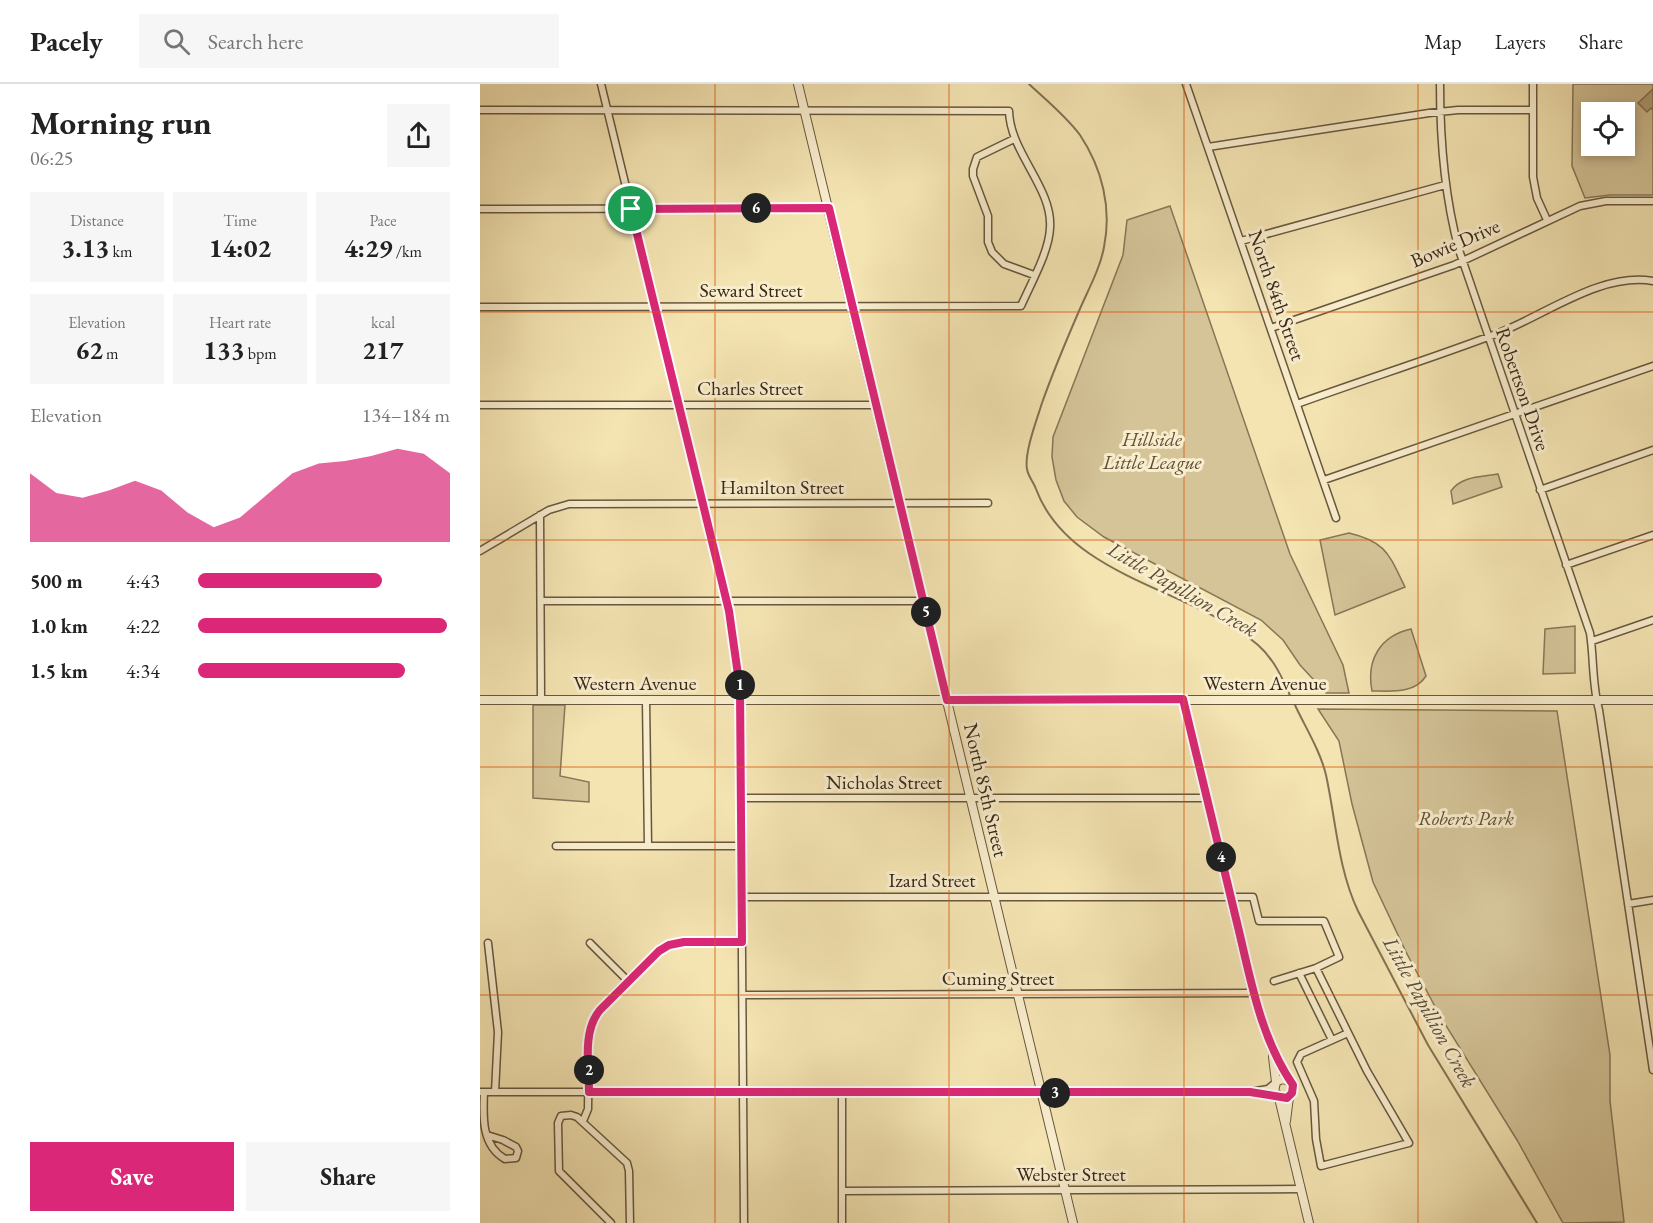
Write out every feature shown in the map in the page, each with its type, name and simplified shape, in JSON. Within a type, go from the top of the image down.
[{"type":"street","points":[[601,84],[726,602],[740,700],[744,1223]]},
{"type":"street","name":"North 85th Street","points":[[798,84],[1073,1223]]},
{"type":"street","name":"North 84th Street","points":[[1186,84],[1336,518]]},
{"type":"street","name":"Robertson Drive","points":[[1440,84],[1441,151],[1445,185],[1462,261],[1587,621],[1592,642],[1594,691],[1653,1070]]},
{"type":"street","points":[[1533,84],[1533,177],[1546,220]]},
{"type":"street","points":[[480,110],[1009,111],[1014,139],[1045,199],[1049,212],[1050,227],[1047,243],[1034,275],[1004,264],[992,252],[988,242],[986,211],[974,176],[973,169],[977,157],[1014,139]]},
{"type":"street","points":[[1208,147],[1440,111],[1533,110]]},
{"type":"street","points":[[1241,241],[1445,185]]},
{"type":"street","name":"Bowie Drive","points":[[1271,328],[1462,261],[1580,206],[1593,202],[1653,201]]},
{"type":"street","points":[[480,209],[829,208]]},
{"type":"street","name":"Seward Street","points":[[480,307],[1021,306],[1034,275]]},
{"type":"street","points":[[1297,404],[1488,337],[1611,282],[1637,279],[1653,281]]},
{"type":"street","points":[[1323,480],[1653,366]]},
{"type":"street","name":"Charles Street","points":[[480,405],[877,405]]},
{"type":"street","points":[[1540,490],[1653,450]]},
{"type":"street","name":"Hamilton Street","points":[[480,551],[540,515],[556,507],[569,504],[988,503]]},
{"type":"street","points":[[540,515],[541,700]]},
{"type":"street","points":[[1566,566],[1653,535]]},
{"type":"street","points":[[541,602],[923,601]]},
{"type":"street","points":[[1592,642],[1653,620]]},
{"type":"street","points":[[1183,699],[1253,993],[1272,1049],[1293,1090],[1289,1097],[1286,1125]]},
{"type":"street","name":"Western Avenue","points":[[480,700],[1653,700]]},
{"type":"street","points":[[646,700],[648,846]]},
{"type":"street","name":"Nicholas Street","points":[[741,798],[1207,798]]},
{"type":"street","points":[[556,846],[741,846]]},
{"type":"street","name":"Izard Street","points":[[742,897],[1253,897],[1259,921],[1324,921],[1339,957],[1316,968]]},
{"type":"street","points":[[1628,904],[1653,900]]},
{"type":"street","points":[[583,1122],[588,1112],[589,1035],[592,1023],[600,1010],[659,951],[669,945],[684,942],[742,942]]},
{"type":"street","points":[[488,943],[498,1032],[495,1092]]},
{"type":"street","points":[[590,943],[628,981]]},
{"type":"street","points":[[1274,981],[1316,968],[1367,1071],[1409,1143],[1321,1166],[1316,1139],[1314,1101],[1297,1062],[1301,1054],[1348,1033]]},
{"type":"street","points":[[1299,973],[1332,1040]]},
{"type":"street","name":"Cuming Street","points":[[742,995],[1253,993]]},
{"type":"street","points":[[1272,1049],[1274,1092],[1278,1097],[1286,1125],[1309,1223]]},
{"type":"street","points":[[487,1135],[516,1147],[518,1151],[516,1158],[510,1160],[498,1155],[491,1148],[487,1135],[483,1118],[482,1092],[1250,1092],[1268,1089],[1280,1079],[1290,1083],[1305,1082]]},
{"type":"street","points":[[1250,1092],[1289,1097]]},
{"type":"street","points":[[842,1093],[842,1223]]},
{"type":"street","points":[[610,1223],[562,1176],[558,1168],[559,1118],[563,1115],[574,1115],[583,1122],[628,1166],[630,1223]]},
{"type":"street","name":"Webster Street","points":[[842,1191],[1301,1189]]},
{"type":"green space","points":[[1573,84],[1653,84],[1653,195],[1610,195],[1585,198],[1572,166]]},
{"type":"green space","name":"Hillside Little League","points":[[1170,206],[1290,554],[1343,665],[1349,693],[1326,693],[1300,665],[1283,640],[1261,620],[1104,537],[1077,517],[1064,501],[1056,480],[1052,457],[1053,437],[1123,255],[1127,220]]},
{"type":"green space","points":[[1498,474],[1502,487],[1453,504],[1451,491],[1460,482]]},
{"type":"green space","points":[[1349,533],[1372,541],[1385,551],[1405,587],[1335,615],[1320,540]]},
{"type":"green space","points":[[1575,626],[1575,673],[1543,674],[1545,629]]},
{"type":"green space","points":[[1411,629],[1426,676],[1416,686],[1409,689],[1372,691],[1371,669],[1378,651],[1391,637]]},
{"type":"green space","points":[[533,705],[565,705],[560,776],[589,782],[589,802],[533,798]]},
{"type":"green space","name":"Roberts Park","points":[[1318,709],[1557,711],[1610,1055],[1610,1101],[1624,1222],[1563,1223],[1517,1140],[1440,1016],[1406,952],[1373,882],[1352,804],[1339,741]]},
{"type":"shaded area","points":[[1653,89],[1653,110],[1651,108],[1647,112],[1638,103]]},
{"type":"waterway","name":"Little Papillion Creek","points":[[1029,84],[1069,121],[1088,148],[1103,189],[1107,218],[1100,263],[1055,368],[1034,427],[1027,454],[1029,474],[1052,519],[1075,543],[1104,563],[1231,626],[1258,645],[1273,663],[1291,698]]},
{"type":"waterway","name":"Little Papillion Creek","points":[[1294,703],[1316,748],[1326,775],[1342,862],[1358,911],[1428,1045],[1537,1223]]},
{"type":"route","points":[[829,208],[947,700],[1183,699],[1253,993],[1272,1049],[1287,1080],[1293,1085],[1289,1097],[1282,1098],[1250,1092],[589,1092],[589,1035],[593,1020],[596,1014],[659,951],[669,945],[684,942],[742,942],[740,689],[729,611],[631,209],[829,208]]}]
